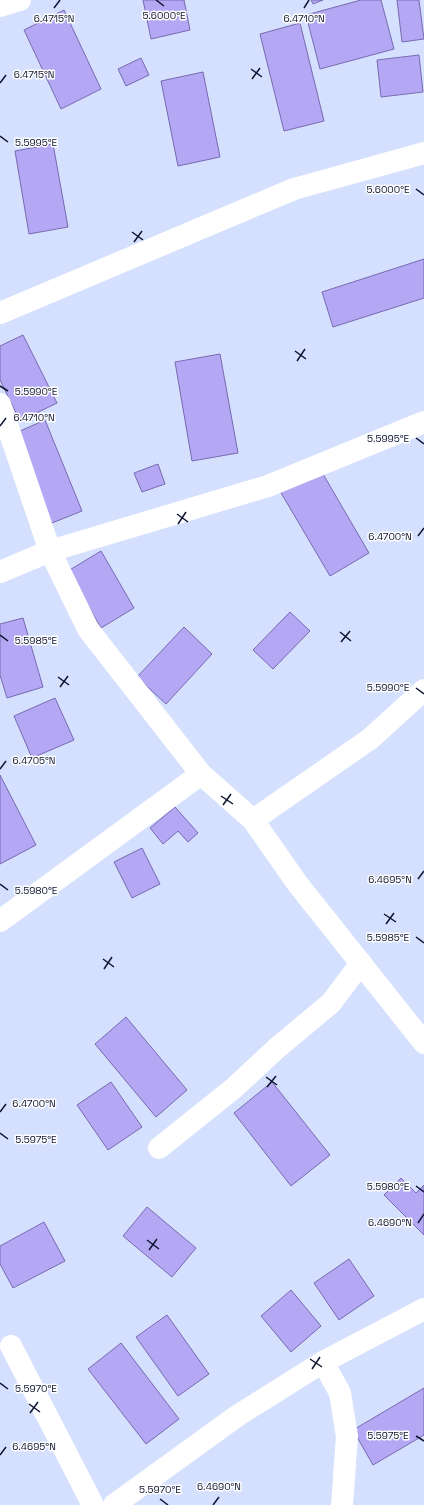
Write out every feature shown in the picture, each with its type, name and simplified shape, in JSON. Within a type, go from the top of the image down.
[{"type":"street","points":[[0,6],[20,0]]},
{"type":"street","points":[[0,313],[294,189],[424,153]]},
{"type":"street","points":[[0,404],[50,551],[88,629],[201,774],[253,820],[297,883],[424,1043]]},
{"type":"street","points":[[0,572],[50,551],[268,486],[424,422]]},
{"type":"street","points":[[253,820],[370,739],[424,690]]},
{"type":"street","points":[[0,921],[201,774]]},
{"type":"street","points":[[159,1148],[234,1088],[277,1048],[332,1003],[361,963]]},
{"type":"street","points":[[114,1505],[237,1416],[323,1362],[424,1309]]},
{"type":"street","points":[[11,1346],[93,1505]]},
{"type":"street","points":[[323,1362],[340,1393],[348,1436],[342,1505]]},
{"type":"building","points":[[143,0],[184,0],[190,30],[151,39]]},
{"type":"building","points":[[311,0],[323,0],[313,4]]},
{"type":"building","points":[[361,0],[381,0],[394,49],[320,69],[306,15]]},
{"type":"building","points":[[397,0],[419,0],[424,39],[402,42]]},
{"type":"building","points":[[64,10],[101,89],[61,109],[24,30]]},
{"type":"building","points":[[300,23],[324,121],[284,131],[260,34]]},
{"type":"building","points":[[419,55],[423,92],[381,97],[377,60]]},
{"type":"building","points":[[141,58],[149,75],[126,86],[118,69]]},
{"type":"building","points":[[203,72],[220,157],[178,166],[161,81]]},
{"type":"building","points":[[53,144],[68,227],[29,234],[15,151]]},
{"type":"building","points":[[424,259],[424,298],[333,327],[322,292]]},
{"type":"building","points":[[23,335],[57,403],[20,421],[0,380],[0,346]]},
{"type":"building","points":[[220,354],[238,453],[192,461],[175,362]]},
{"type":"building","points":[[45,420],[82,511],[47,525],[11,435]]},
{"type":"building","points":[[316,462],[369,553],[330,576],[277,486]]},
{"type":"building","points":[[158,464],[165,484],[142,492],[134,473]]},
{"type":"building","points":[[101,551],[134,608],[101,628],[68,571]]},
{"type":"building","points":[[290,612],[310,631],[273,669],[253,650]]},
{"type":"building","points":[[23,618],[43,687],[7,698],[0,675],[0,624]]},
{"type":"building","points":[[184,627],[212,654],[166,704],[137,677]]},
{"type":"building","points":[[55,698],[74,740],[32,758],[14,716]]},
{"type":"building","points":[[0,775],[36,845],[0,864]]},
{"type":"building","points":[[175,807],[198,833],[188,842],[178,831],[163,844],[150,828]]},
{"type":"building","points":[[142,848],[160,884],[132,898],[114,862]]},
{"type":"building","points":[[126,1017],[187,1090],[156,1117],[95,1044]]},
{"type":"building","points":[[111,1082],[142,1127],[108,1150],[77,1105]]},
{"type":"building","points":[[272,1082],[330,1155],[291,1186],[234,1113]]},
{"type":"building","points":[[401,1178],[416,1193],[424,1185],[424,1235],[384,1195]]},
{"type":"building","points":[[147,1207],[196,1248],[172,1277],[123,1236]]},
{"type":"building","points":[[44,1222],[65,1261],[13,1288],[0,1264],[0,1246]]},
{"type":"building","points":[[349,1259],[374,1296],[339,1320],[314,1283]]},
{"type":"building","points":[[291,1290],[321,1326],[291,1352],[261,1316]]},
{"type":"building","points":[[167,1315],[209,1374],[178,1396],[136,1337]]},
{"type":"building","points":[[121,1343],[179,1419],[146,1444],[88,1369]]},
{"type":"building","points":[[424,1388],[424,1435],[373,1465],[353,1430]]}]
